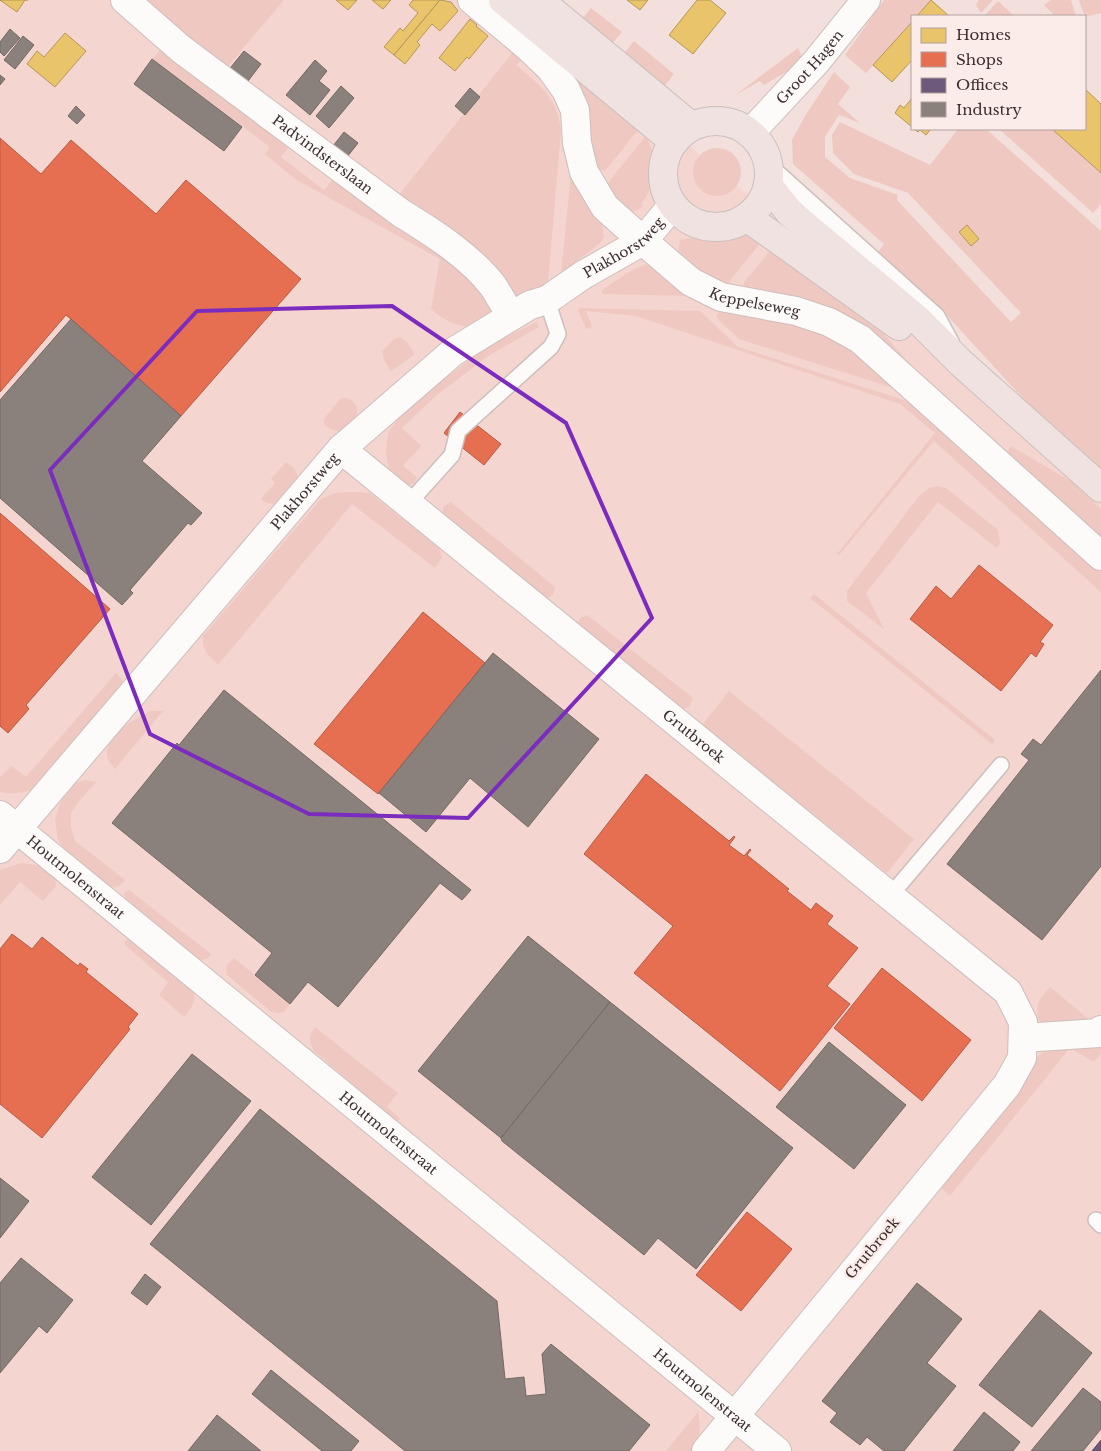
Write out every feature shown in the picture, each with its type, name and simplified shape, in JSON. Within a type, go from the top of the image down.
[{"type":"main road","points":[[503,0],[682,134]]},
{"type":"main road","points":[[539,0],[682,134]]},
{"type":"main road","points":[[768,175],[761,203],[748,218],[722,228],[694,224],[672,206],[663,185],[663,162],[682,134],[721,121],[750,133],[762,147],[768,175],[790,213],[916,318],[962,363],[1101,488]]},
{"type":"main road","points":[[748,218],[904,330],[962,363]]},
{"type":"street","name":"Padvindsterslaan","points":[[125,0],[182,49],[401,213],[436,235],[469,262],[492,285],[511,316]]},
{"type":"street","name":"Keppelseweg","points":[[472,0],[527,46],[551,70],[566,90],[575,110],[577,143],[584,172],[604,207],[642,241],[691,282],[721,297],[796,311],[829,322],[860,339],[1101,556]]},
{"type":"street","name":"Groot Hagen","points":[[750,133],[816,62],[866,0]]},
{"type":"street","name":"Plakhorstweg","points":[[6,831],[341,450],[453,352],[530,305],[547,300],[583,275],[642,241],[672,206]]},
{"type":"street","name":"Grutbroek","points":[[341,450],[1008,992],[1023,1022],[1022,1058],[1007,1085],[706,1451]]},
{"type":"street","name":"Houtmolenstraat","points":[[6,831],[778,1451]]},
{"type":"street","points":[[1023,1038],[1099,1033],[1101,1030]]},
{"type":"lane","points":[[408,504],[452,455],[458,431],[551,347],[558,334],[547,300]]},
{"type":"lane","points":[[890,896],[1000,765]]},
{"type":"highlighted area","points":[[392,306],[566,423],[652,618],[468,818],[309,814],[150,734],[50,470],[197,311]]},
{"type":"shaded area","points":[[0,0],[521,0],[719,171],[960,366],[1101,491],[1101,1451],[0,1451]]},
{"type":"shaded area","points":[[138,0],[284,0],[223,72]]},
{"type":"shaded area","points":[[489,0],[641,126],[605,171],[594,166],[586,112]]},
{"type":"shaded area","points":[[884,0],[931,0],[918,15],[911,15],[911,23],[866,73],[845,55]]},
{"type":"shaded area","points":[[979,0],[993,0],[981,13],[976,5]]},
{"type":"shaded area","points":[[1051,0],[1071,0],[1076,15],[1054,15],[1044,5]]},
{"type":"shaded area","points":[[1079,0],[1101,0],[1101,13],[1086,17]]},
{"type":"shaded area","points":[[998,1],[1013,15],[985,15]]},
{"type":"shaded area","points":[[591,8],[622,32],[611,45],[581,20]]},
{"type":"shaded area","points":[[634,41],[674,74],[662,89],[623,55]]},
{"type":"shaded area","points":[[165,45],[293,142],[281,157],[324,190],[338,173],[477,278],[494,312],[477,325],[471,326],[452,323],[435,313],[431,309],[440,259],[295,179],[265,154],[270,147],[152,59]]},
{"type":"shaded area","points":[[798,48],[803,62],[764,85],[760,81],[734,96]]},
{"type":"shaded area","points":[[513,52],[522,59],[516,65],[540,86],[552,101],[559,119],[561,131],[548,282],[523,299],[517,298],[510,293],[398,196]]},
{"type":"shaded area","points":[[834,72],[850,87],[838,104],[860,123],[839,115],[825,137],[825,157],[850,178],[898,195],[897,200],[1011,322],[1021,313],[908,193],[854,174],[833,153],[832,135],[840,122],[930,165],[957,130],[987,130],[1101,231],[1101,471],[1041,418],[940,308],[878,252],[884,244],[793,164],[792,140],[805,116]]},
{"type":"shaded area","points":[[1000,130],[1053,130],[1101,173],[1101,204],[1093,213]]},
{"type":"shaded area","points":[[646,136],[652,153],[653,180],[641,204],[643,206],[638,210],[629,212],[605,188]]},
{"type":"shaded area","points":[[717,148],[726,150],[734,155],[739,163],[741,172],[739,181],[734,189],[726,194],[717,196],[708,194],[700,189],[695,181],[693,172],[695,163],[700,155],[708,150]]},
{"type":"shaded area","points":[[571,172],[602,224],[604,237],[600,243],[561,274]]},
{"type":"shaded area","points":[[704,235],[741,235],[762,241],[729,282],[722,284],[701,275],[678,253],[680,240]]},
{"type":"shaded area","points":[[771,250],[869,316],[906,360],[930,384],[743,290],[744,282]]},
{"type":"shaded area","points":[[649,264],[690,296],[602,294],[602,290],[625,275]]},
{"type":"shaded area","points":[[723,306],[774,315],[845,341],[909,393],[739,339],[716,317]]},
{"type":"shaded area","points":[[579,308],[700,311],[738,347],[907,401],[965,454],[980,455],[1101,567],[1101,592],[934,441],[839,555],[837,554],[935,433],[900,404],[636,316],[586,311],[592,327],[586,329],[578,310]]},
{"type":"shaded area","points":[[536,322],[539,327],[488,356],[437,395],[402,428],[421,446],[403,466],[417,477],[414,483],[405,486],[398,483],[389,469],[386,453],[388,433],[401,415],[432,388],[487,347]]},
{"type":"shaded area","points":[[400,337],[407,342],[415,354],[391,371],[384,360],[382,351],[394,339]]},
{"type":"shaded area","points":[[341,398],[350,400],[356,405],[357,412],[351,427],[344,431],[335,430],[324,424],[324,419]]},
{"type":"shaded area","points":[[1011,446],[1072,482],[1101,509],[1101,546],[1003,457]]},
{"type":"shaded area","points":[[286,462],[296,472],[298,481],[296,487],[281,502],[267,503],[261,499],[275,483],[271,479]]},
{"type":"shaded area","points":[[938,486],[946,488],[998,530],[1000,543],[997,548],[938,502],[866,593],[884,629],[847,601],[847,591],[919,496],[929,488]]},
{"type":"shaded area","points":[[335,493],[370,493],[439,548],[442,557],[435,568],[352,504],[218,665],[205,649],[203,636],[321,499]]},
{"type":"shaded area","points":[[451,502],[555,587],[553,595],[547,598],[539,598],[445,521],[442,513],[444,506]]},
{"type":"shaded area","points":[[814,594],[995,740],[992,744],[810,598]]},
{"type":"shaded area","points":[[587,615],[693,698],[689,707],[684,709],[676,706],[581,630],[578,624],[580,618]]},
{"type":"shaded area","points":[[116,673],[124,685],[35,789],[17,793],[0,792],[0,777],[11,766],[26,777]]},
{"type":"shaded area","points":[[729,691],[914,839],[887,873],[702,725]]},
{"type":"shaded area","points":[[150,711],[163,711],[115,769],[108,759],[107,751],[114,736],[128,724]]},
{"type":"shaded area","points":[[85,780],[96,782],[71,813],[71,828],[75,841],[125,880],[119,886],[108,888],[74,863],[58,840],[55,820],[61,801],[74,784]]},
{"type":"shaded area","points":[[21,863],[41,866],[55,877],[56,886],[43,901],[20,882],[0,905],[0,870]]},
{"type":"shaded area","points":[[129,890],[211,954],[208,958],[201,960],[194,958],[126,904],[124,893]]},
{"type":"shaded area","points":[[127,939],[132,940],[193,990],[194,1001],[184,1017],[159,995],[168,982],[126,946],[124,942]]},
{"type":"shaded area","points":[[234,958],[290,1004],[284,1012],[270,1011],[227,975],[226,969]]},
{"type":"shaded area","points":[[1050,987],[1092,1022],[1043,1024],[1038,1020],[1037,1009],[1039,1002]]},
{"type":"shaded area","points":[[315,1027],[398,1093],[387,1107],[400,1119],[397,1122],[314,1051],[310,1039]]},
{"type":"shaded area","points":[[1101,1043],[1101,1053],[1094,1062],[1070,1048],[950,1196],[937,1184],[1036,1058],[1046,1050]]},
{"type":"shaded area","points":[[698,1412],[700,1433],[691,1451],[666,1451]]},
{"type":"building: Homes","points":[[0,0],[25,0],[17,12]]},
{"type":"building: Homes","points":[[336,0],[357,0],[348,10]]},
{"type":"building: Homes","points":[[372,0],[391,0],[383,9]]},
{"type":"building: Homes","points":[[413,0],[440,0],[394,55],[384,47],[400,28],[403,31],[418,13],[409,5]]},
{"type":"building: Homes","points":[[440,0],[451,2],[458,11],[440,31],[432,24],[417,42],[420,45],[405,64],[394,55]]},
{"type":"building: Homes","points":[[627,0],[648,0],[640,10]]},
{"type":"building: Homes","points":[[697,0],[710,0],[726,13],[693,54],[669,35]]},
{"type":"building: Homes","points":[[931,0],[948,15],[918,15]]},
{"type":"building: Homes","points":[[470,19],[488,36],[469,59],[467,57],[455,71],[439,58]]},
{"type":"building: Homes","points":[[911,23],[911,61],[892,82],[873,65]]},
{"type":"building: Homes","points":[[65,33],[86,51],[55,87],[27,64],[37,51],[44,57]]},
{"type":"building: Homes","points":[[1086,90],[1101,104],[1101,173],[1053,130],[1086,130]]},
{"type":"building: Homes","points":[[911,99],[911,126],[895,113],[900,105],[904,108]]},
{"type":"building: Homes","points":[[920,130],[930,130],[926,135]]},
{"type":"building: Homes","points":[[967,225],[979,239],[971,246],[959,232]]},
{"type":"building: Shops","points":[[0,138],[41,174],[71,140],[156,214],[186,180],[301,279],[181,416],[66,315],[0,392]]},
{"type":"building: Shops","points":[[460,412],[501,444],[484,465],[444,433]]},
{"type":"building: Shops","points":[[0,513],[110,609],[26,705],[29,709],[8,733],[0,726]]},
{"type":"building: Shops","points":[[979,565],[1053,625],[1040,642],[1044,644],[1036,657],[1031,653],[1001,691],[910,619],[936,586],[951,599]]},
{"type":"building: Shops","points":[[423,612],[485,663],[378,794],[314,744]]},
{"type":"building: Shops","points":[[646,774],[729,841],[734,836],[729,845],[744,856],[750,849],[747,855],[789,889],[787,891],[811,910],[816,903],[833,916],[827,924],[858,948],[827,986],[850,1004],[780,1091],[634,973],[673,926],[584,854]]},
{"type":"building: Shops","points":[[12,934],[32,949],[42,937],[78,966],[80,963],[88,969],[86,972],[138,1014],[128,1027],[130,1029],[127,1033],[42,1138],[0,1104],[0,949]]},
{"type":"building: Shops","points":[[882,968],[971,1040],[922,1101],[834,1028]]},
{"type":"building: Shops","points":[[747,1212],[792,1249],[741,1311],[696,1275]]},
{"type":"building: Offices","points":[[1101,1440],[1101,1451],[1092,1451]]},
{"type":"building: Industry","points":[[10,29],[20,38],[4,56],[0,52],[0,42]]},
{"type":"building: Industry","points":[[23,36],[34,45],[15,69],[4,60]]},
{"type":"building: Industry","points":[[244,51],[261,64],[245,85],[227,72]]},
{"type":"building: Industry","points":[[152,59],[242,127],[224,151],[134,84]]},
{"type":"building: Industry","points":[[315,60],[327,71],[319,81],[330,90],[310,115],[286,95]]},
{"type":"building: Industry","points":[[0,75],[5,79],[0,85]]},
{"type":"building: Industry","points":[[341,86],[354,98],[329,128],[316,116]]},
{"type":"building: Industry","points":[[470,88],[480,97],[465,115],[455,106]]},
{"type":"building: Industry","points":[[76,106],[85,115],[77,124],[68,116]]},
{"type":"building: Industry","points":[[344,132],[358,143],[347,157],[333,146]]},
{"type":"building: Industry","points":[[71,319],[181,416],[142,461],[202,513],[191,525],[188,523],[130,590],[133,593],[122,605],[0,498],[0,400]]},
{"type":"building: Industry","points":[[493,653],[599,739],[528,827],[470,778],[426,832],[379,793]]},
{"type":"building: Industry","points":[[1101,670],[1101,866],[1042,940],[947,864],[1029,760],[1021,754],[1033,739],[1041,745]]},
{"type":"building: Industry","points":[[224,690],[471,890],[462,900],[440,883],[338,1007],[308,982],[290,1004],[255,975],[272,953],[112,823],[177,743],[179,745]]},
{"type":"building: Industry","points":[[528,936],[610,1002],[501,1138],[418,1071]]},
{"type":"building: Industry","points":[[610,1002],[793,1148],[696,1269],[658,1238],[644,1255],[502,1141],[501,1138]]},
{"type":"building: Industry","points":[[829,1042],[906,1105],[854,1169],[776,1107]]},
{"type":"building: Industry","points":[[192,1054],[251,1101],[151,1225],[92,1177]]},
{"type":"building: Industry","points":[[260,1109],[497,1301],[505,1379],[524,1377],[526,1396],[546,1394],[542,1354],[551,1344],[650,1425],[629,1451],[405,1451],[150,1244]]},
{"type":"building: Industry","points":[[0,1178],[29,1201],[0,1238]]},
{"type":"building: Industry","points":[[21,1258],[73,1300],[47,1333],[39,1326],[0,1373],[0,1283]]},
{"type":"building: Industry","points":[[145,1274],[161,1287],[147,1305],[131,1293]]},
{"type":"building: Industry","points":[[917,1283],[962,1319],[927,1363],[956,1386],[904,1451],[884,1451],[867,1437],[860,1445],[830,1422],[837,1413],[822,1401]]},
{"type":"building: Industry","points":[[1040,1310],[1092,1353],[1032,1427],[979,1385]]},
{"type":"building: Industry","points":[[271,1370],[359,1441],[351,1451],[322,1451],[252,1394]]},
{"type":"building: Industry","points":[[1083,1388],[1101,1402],[1101,1429],[1083,1451],[1031,1451]]},
{"type":"building: Industry","points":[[984,1412],[1020,1442],[1013,1451],[953,1451]]},
{"type":"building: Industry","points":[[217,1415],[261,1451],[188,1451]]}]
